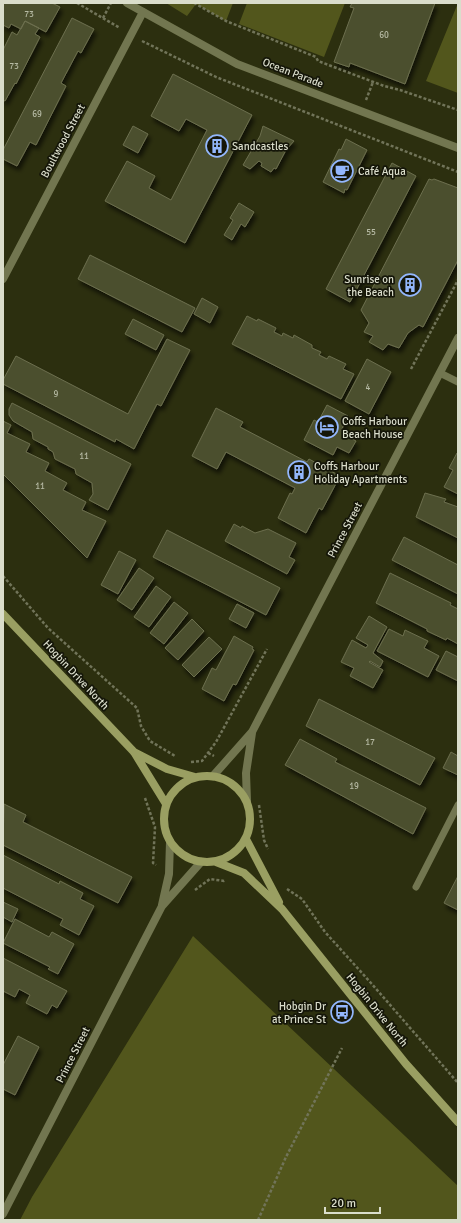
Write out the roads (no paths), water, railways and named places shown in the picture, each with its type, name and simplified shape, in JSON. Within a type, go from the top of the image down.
[{"type":"main road","name":"Hogbin Drive North","points":[[3,614],[134,752],[166,804]]},
{"type":"main road","name":"Hogbin Drive North","points":[[134,752],[167,769],[195,777]]},
{"type":"main road","points":[[213,776],[227,780],[239,789],[247,801],[250,814],[250,827],[246,839],[238,850],[228,858],[216,862],[201,862],[189,859],[178,852],[170,842],[165,830],[164,817],[166,804],[173,792],[183,783],[195,777],[213,776]]},
{"type":"main road","name":"Hogbin Drive North","points":[[246,839],[282,909]]},
{"type":"main road","name":"Hogbin Drive North","points":[[216,862],[244,873],[282,909],[406,1064],[458,1122]]},
{"type":"street","name":"Ocean Parade","points":[[127,3],[237,64],[458,148]]},
{"type":"street","name":"Boultwood Street","points":[[3,279],[143,12]]},
{"type":"street","name":"Prince Street","points":[[213,776],[252,732],[458,338]]},
{"type":"street","name":"Prince Street","points":[[247,801],[246,773],[252,732]]},
{"type":"street","name":"Prince Street","points":[[162,906],[168,874],[170,842]]},
{"type":"street","name":"Prince Street","points":[[3,1214],[162,906],[201,862]]},
{"type":"lane","points":[[440,373],[458,382]]},
{"type":"lane","points":[[416,887],[458,805]]},
{"type":"place","name":"Sandcastles","points":[[217,146]]},
{"type":"place","name":"Café Aqua","points":[[342,171]]},
{"type":"place","name":"Sunrise on the Beach","points":[[410,285]]},
{"type":"place","name":"Coffs Harbour Beach House","points":[[327,427]]},
{"type":"place","name":"Coffs Harbour Holiday Apartments","points":[[299,472]]},
{"type":"place","name":"Hobgin Dr at Prince St","points":[[342,1012]]}]
